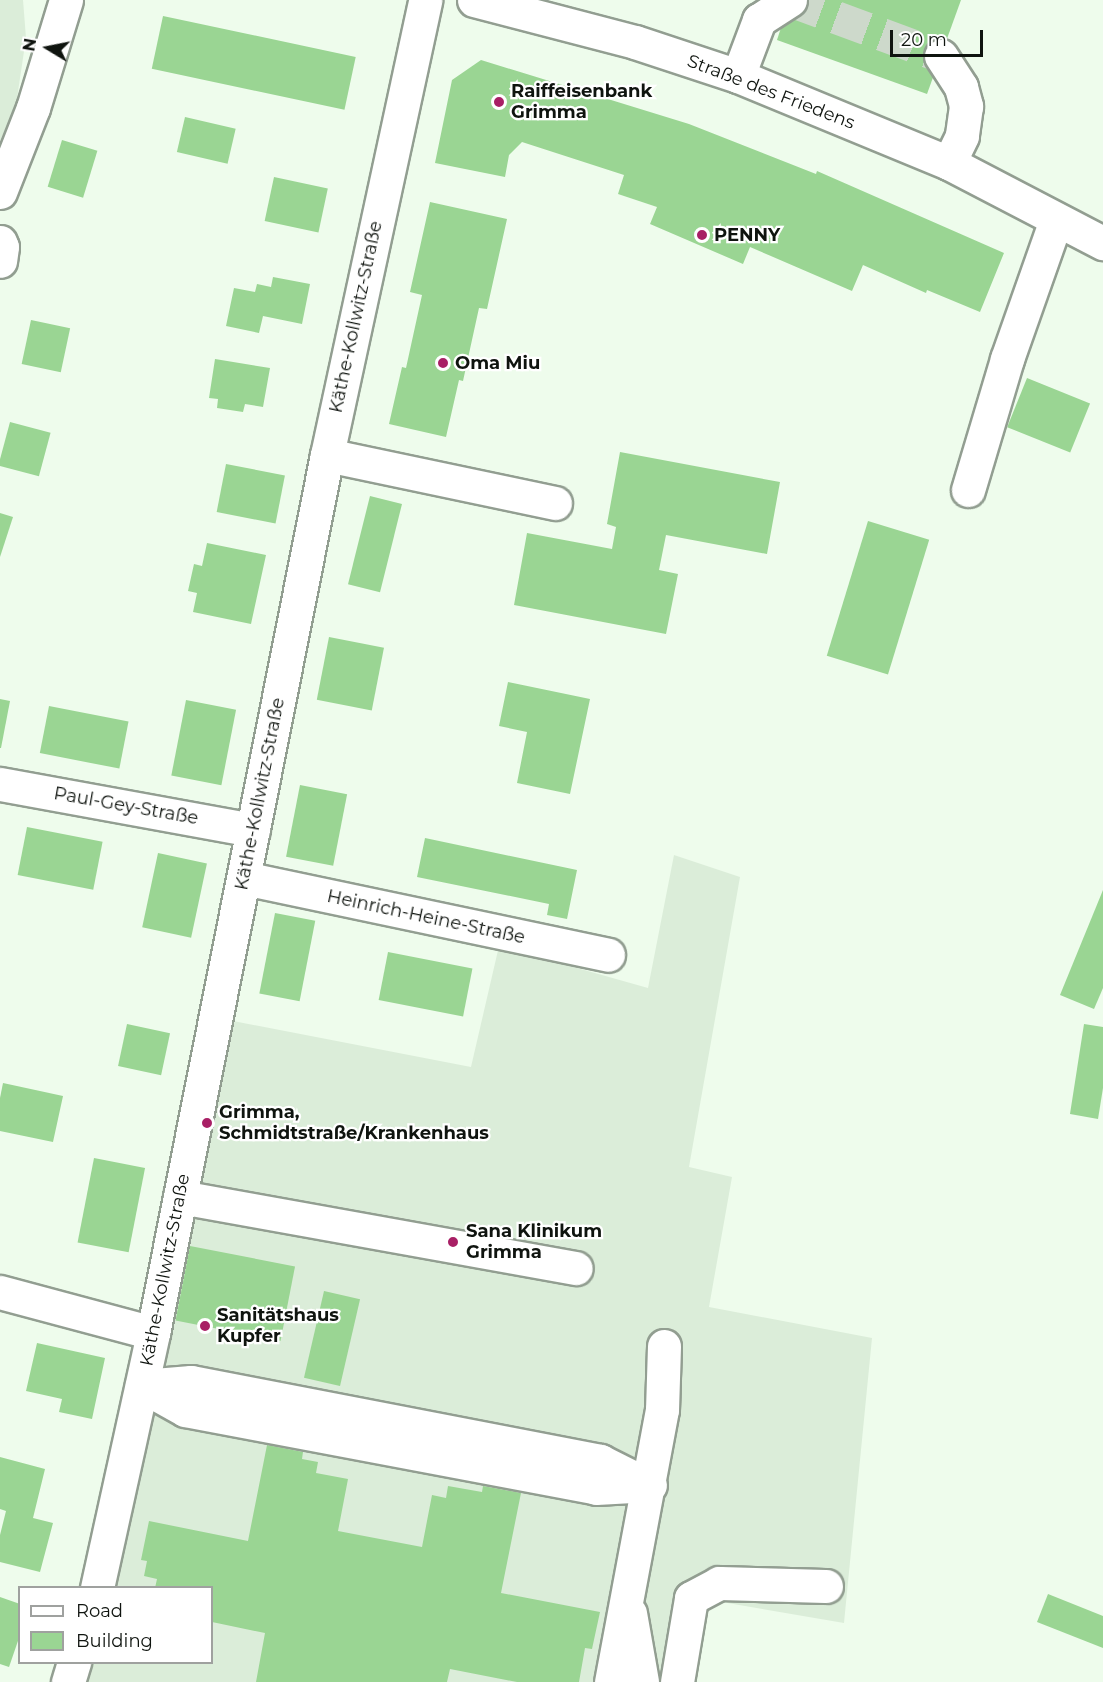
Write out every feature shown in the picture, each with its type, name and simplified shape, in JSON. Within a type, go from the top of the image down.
[{"type":"street","points":[[0,192],[33,108],[66,0]]},
{"type":"street","name":"Käthe-Kollwitz-Straße","points":[[97,1586],[153,1333],[327,455],[425,0]]},
{"type":"street","name":"Straße des Friedens","points":[[474,0],[635,42],[738,76],[949,163],[1103,243]]},
{"type":"street","points":[[738,76],[759,20],[790,0]]},
{"type":"street","points":[[941,56],[961,87],[966,106],[962,136],[949,163]]},
{"type":"street","points":[[968,490],[1007,359],[1056,220]]},
{"type":"street","points":[[0,242],[2,247],[0,261]]},
{"type":"street","points":[[327,455],[555,503]]},
{"type":"street","name":"Paul-Gey-Straße","points":[[0,784],[253,830]]},
{"type":"street","name":"Heinrich-Heine-Straße","points":[[244,878],[608,955]]},
{"type":"street","points":[[180,1197],[576,1268]]},
{"type":"street","points":[[0,1292],[153,1333]]},
{"type":"street","points":[[611,1682],[650,1485],[662,1410],[664,1346]]},
{"type":"street","points":[[142,1386],[185,1410],[596,1488],[650,1485]]},
{"type":"street","points":[[677,1682],[691,1598],[719,1583],[826,1586]]},
{"type":"street","points":[[628,1601],[642,1682]]},
{"type":"street","points":[[68,1682],[73,1664]]},
{"type":"shaded area","points":[[0,0],[23,0],[26,38],[16,105],[0,141]]},
{"type":"shaded area","name":"Sana Klinikum Grimma","points":[[674,855],[740,877],[689,1167],[732,1177],[709,1307],[872,1338],[844,1623],[710,1600],[663,1682],[86,1682],[92,1664],[213,1664],[213,1586],[113,1586],[228,1020],[471,1067],[499,946],[648,988]]},
{"type":"building","points":[[790,0],[961,0],[927,94],[777,40]]},
{"type":"building","points":[[163,16],[356,57],[344,110],[152,69]]},
{"type":"building","points":[[481,60],[689,124],[816,174],[817,171],[1004,253],[980,312],[927,290],[926,293],[863,265],[852,291],[750,247],[743,264],[650,224],[657,207],[618,194],[624,175],[522,142],[509,155],[505,177],[435,163],[452,80]]},
{"type":"building","points":[[185,117],[236,129],[228,164],[177,152]]},
{"type":"building","points":[[62,140],[97,151],[83,198],[48,187]]},
{"type":"building","points":[[274,177],[328,188],[318,232],[265,221]]},
{"type":"building","points":[[430,202],[507,219],[487,309],[479,308],[463,381],[459,380],[446,437],[389,424],[402,367],[406,368],[422,295],[410,292]]},
{"type":"building","points":[[273,277],[310,284],[302,324],[263,316],[259,333],[226,326],[234,288],[255,292],[257,284],[271,287]]},
{"type":"building","points":[[31,320],[70,328],[61,372],[22,364]]},
{"type":"building","points":[[215,359],[270,368],[263,407],[245,404],[243,412],[217,408],[218,399],[209,398]]},
{"type":"building","points":[[1027,378],[1090,403],[1070,453],[1007,427]]},
{"type":"building","points":[[10,422],[51,433],[39,476],[0,466]]},
{"type":"building","points":[[620,452],[780,482],[767,554],[666,535],[659,570],[678,574],[666,634],[514,605],[527,533],[612,549],[616,527],[607,524]]},
{"type":"building","points":[[226,464],[285,475],[276,524],[217,512]]},
{"type":"building","points":[[370,496],[402,504],[380,592],[348,584]]},
{"type":"building","points":[[0,513],[13,517],[0,557]]},
{"type":"building","points":[[868,521],[929,540],[888,675],[827,656]]},
{"type":"building","points":[[207,543],[266,555],[251,624],[193,612],[197,593],[188,591],[194,564],[202,566]]},
{"type":"building","points":[[329,637],[384,648],[372,711],[317,700]]},
{"type":"building","points":[[508,682],[590,699],[570,794],[517,783],[527,732],[499,726]]},
{"type":"building","points":[[0,699],[10,701],[1,748],[0,748]]},
{"type":"building","points":[[186,700],[236,710],[221,785],[171,776]]},
{"type":"building","points":[[49,706],[129,721],[119,769],[40,753]]},
{"type":"building","points":[[300,785],[347,794],[333,866],[286,857]]},
{"type":"building","points":[[27,827],[103,842],[93,890],[18,875]]},
{"type":"building","points":[[425,838],[577,870],[567,919],[547,915],[549,904],[417,877]]},
{"type":"building","points":[[158,853],[207,863],[191,938],[142,927]]},
{"type":"building","points":[[1103,890],[1103,988],[1094,1009],[1060,995]]},
{"type":"building","points":[[275,913],[315,921],[300,1001],[259,993]]},
{"type":"building","points":[[388,952],[472,968],[463,1017],[379,1000]]},
{"type":"building","points":[[127,1024],[170,1033],[161,1075],[118,1066]]},
{"type":"building","points":[[1084,1024],[1103,1027],[1103,1088],[1098,1119],[1070,1114]]},
{"type":"building","points":[[3,1083],[63,1096],[53,1142],[0,1131],[0,1098]]},
{"type":"building","points":[[94,1158],[145,1168],[129,1252],[78,1242]]},
{"type":"building","points":[[190,1246],[295,1266],[281,1341],[175,1321]]},
{"type":"building","points":[[324,1291],[360,1299],[340,1386],[304,1378]]},
{"type":"building","points":[[37,1343],[105,1358],[92,1419],[59,1412],[62,1399],[26,1391]]},
{"type":"building","points":[[267,1445],[303,1452],[302,1459],[318,1462],[316,1473],[348,1479],[338,1531],[422,1547],[432,1495],[446,1498],[448,1486],[482,1492],[483,1486],[521,1493],[501,1593],[600,1612],[592,1649],[585,1648],[579,1682],[517,1682],[450,1669],[447,1682],[256,1682],[265,1633],[213,1622],[213,1586],[155,1586],[157,1579],[144,1576],[147,1561],[141,1560],[149,1521],[248,1541]]},
{"type":"building","points":[[0,1457],[45,1469],[33,1518],[53,1523],[40,1572],[0,1562],[0,1535],[6,1511],[0,1509]]},
{"type":"building","points":[[1048,1594],[1103,1616],[1103,1648],[1037,1622]]},
{"type":"building","points":[[0,1597],[18,1603],[18,1641],[9,1667],[0,1664]]},
{"type":"tunnel","points":[[790,0],[941,56]]},
{"type":"place","name":"Raiffeisenbank Grimma","points":[[499,102]]},
{"type":"place","name":"PENNY","points":[[702,235]]},
{"type":"place","name":"Oma Miu","points":[[443,363]]},
{"type":"place","name":"Grimma, Schmidtstraße/Krankenhaus","points":[[207,1123]]},
{"type":"place","name":"Sana Klinikum Grimma","points":[[453,1242]]},
{"type":"place","name":"Sanitätshaus Kupfer","points":[[205,1326]]}]
